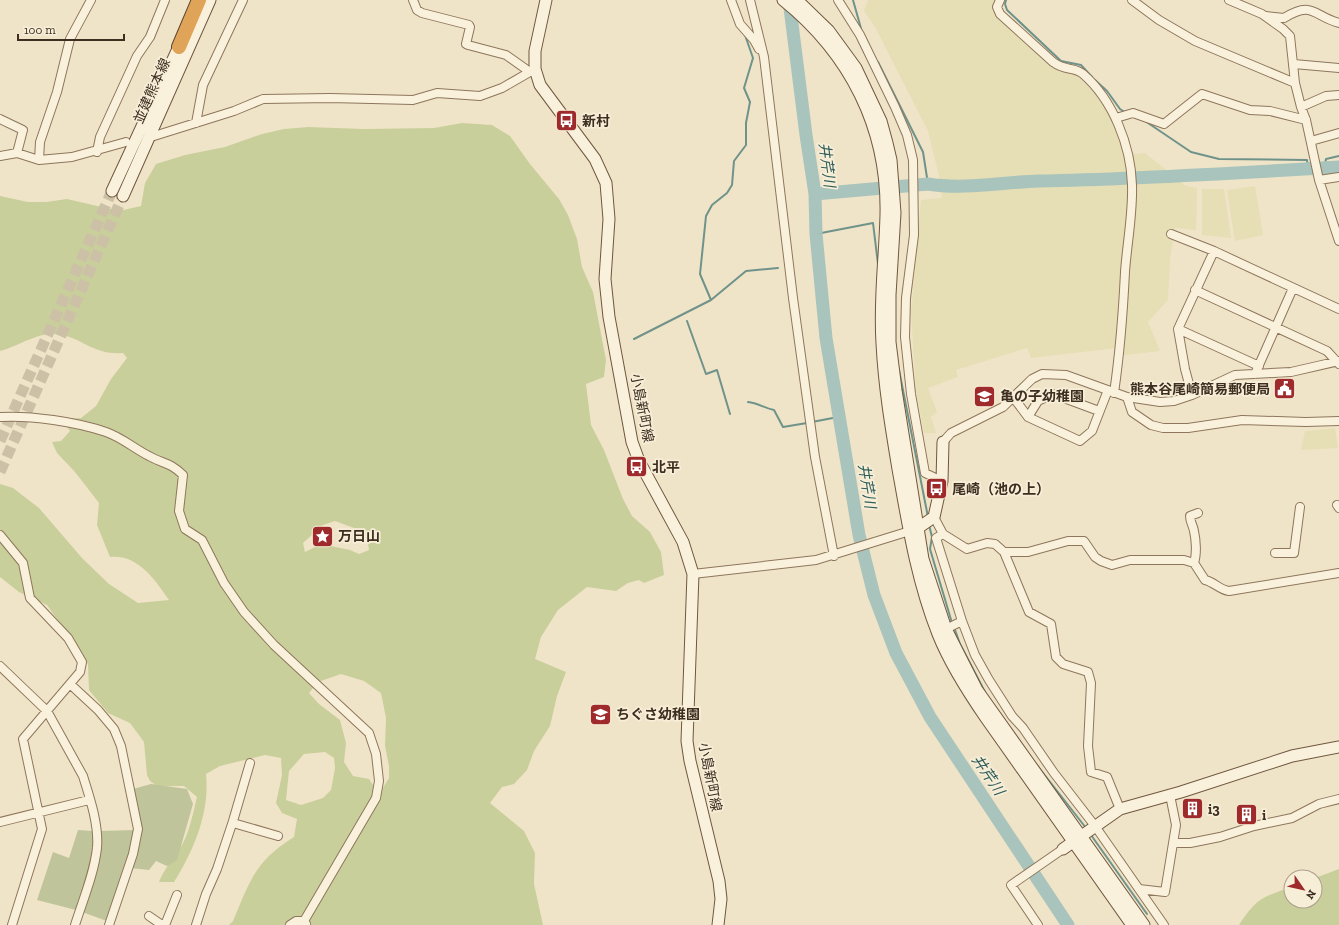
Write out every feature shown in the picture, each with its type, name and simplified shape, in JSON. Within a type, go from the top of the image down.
[{"type":"highway","points":[[179,47],[198,0]]},
{"type":"street","points":[[39,160],[40,142],[58,92],[70,39],[91,0]]},
{"type":"street","points":[[97,152],[100,137],[136,56],[150,37],[166,0]]},
{"type":"street","name":"並建熊本線","points":[[124,196],[210,0]]},
{"type":"street","points":[[196,123],[203,86],[243,0]]},
{"type":"street","points":[[154,136],[234,111],[263,100],[337,98],[413,100],[437,93],[480,96],[502,88],[532,71],[506,55],[466,44],[470,27],[469,25],[422,13],[417,10],[413,0]]},
{"type":"street","name":"小島新町線","points":[[546,0],[532,71],[540,85],[596,159],[606,183],[609,218],[605,279],[609,317],[632,442],[639,461],[683,542],[693,574],[687,741],[690,761],[722,899],[718,925]]},
{"type":"street","points":[[731,0],[740,24],[754,40],[764,57]]},
{"type":"street","points":[[750,0],[764,57],[793,298],[814,450],[836,555]]},
{"type":"street","points":[[783,0],[828,36]]},
{"type":"street","points":[[798,0],[856,68],[881,121],[891,160],[889,177],[891,213],[890,342],[913,530],[929,609],[938,636],[986,718],[1084,834],[1139,889],[1164,925]]},
{"type":"street","points":[[838,0],[860,34],[898,114],[907,136],[913,160],[915,196],[914,235],[905,313],[905,337],[911,394],[925,473],[942,481]]},
{"type":"street","points":[[1000,0],[997,7],[1000,14],[1061,68],[1075,69],[1082,73],[1100,92],[1116,118],[1123,134],[1132,184],[1121,347],[1111,391],[1099,411],[1092,430],[1080,441],[1028,417],[1013,398]]},
{"type":"street","points":[[1132,0],[1159,20],[1195,41],[1295,83]]},
{"type":"street","points":[[1229,0],[1262,14],[1290,36],[1295,83],[1306,120],[1318,179],[1336,222],[1339,241]]},
{"type":"street","points":[[1262,14],[1284,18],[1295,10],[1306,7],[1339,23]]},
{"type":"street","name":"並建熊本線","points":[[112,190],[179,47]]},
{"type":"street","points":[[1294,64],[1339,68]]},
{"type":"street","points":[[1116,118],[1133,113],[1164,124],[1202,94],[1250,110],[1270,111],[1306,120]]},
{"type":"street","points":[[1301,107],[1326,96],[1339,95]]},
{"type":"street","points":[[0,119],[23,130],[18,153]]},
{"type":"street","points":[[1311,141],[1339,133]]},
{"type":"street","points":[[0,156],[18,153],[39,160],[72,157],[97,152],[126,142]]},
{"type":"street","points":[[1318,179],[1339,177]]},
{"type":"street","points":[[1171,234],[1214,251],[1339,309]]},
{"type":"street","points":[[1192,395],[1185,369],[1178,329],[1214,251]]},
{"type":"street","points":[[1255,374],[1293,288]]},
{"type":"street","points":[[1195,290],[1326,351],[1338,362]]},
{"type":"street","points":[[1178,329],[1259,366]]},
{"type":"street","points":[[1120,809],[1107,777],[1091,772],[1088,746],[1091,683],[1088,672],[1063,664],[1056,657],[1052,624],[1028,612],[1004,552],[996,544],[987,543],[967,549],[943,534],[934,517],[942,481],[944,442],[951,433],[1003,407],[1032,379],[1042,374],[1051,373],[1066,375],[1127,397],[1160,402],[1174,401],[1192,395],[1234,375],[1291,372],[1338,362]]},
{"type":"street","points":[[1028,417],[1038,402],[1053,394],[1099,411]]},
{"type":"street","points":[[1127,397],[1132,412],[1151,425],[1162,428],[1188,428],[1242,420],[1306,422],[1339,421]]},
{"type":"street","points":[[0,417],[12,416],[58,421],[107,432],[150,457],[174,465],[183,475],[179,511],[185,529],[202,540],[224,583],[244,612],[274,645],[369,733],[376,754],[379,781],[376,798],[305,923],[296,921],[290,925]]},
{"type":"street","points":[[1275,553],[1294,553],[1300,507]]},
{"type":"street","points":[[1194,563],[1196,558],[1194,530],[1190,523],[1190,516],[1198,513]]},
{"type":"street","points":[[693,574],[816,560],[913,530],[934,517]]},
{"type":"street","points":[[913,530],[946,629],[977,690],[1002,726],[1084,834],[1144,925]]},
{"type":"street","points":[[943,534],[936,538],[962,621],[975,655],[1012,716],[1023,728],[1054,773],[1132,925]]},
{"type":"street","points":[[0,535],[23,563],[30,598],[68,638],[82,662],[80,672],[23,739],[42,829],[12,925]]},
{"type":"street","points":[[1004,552],[1028,552],[1068,541],[1084,541],[1095,557],[1112,564],[1130,560],[1184,560],[1194,563],[1205,580],[1211,581],[1219,588],[1229,592],[1339,573]]},
{"type":"street","points":[[946,629],[962,621]]},
{"type":"street","points":[[0,666],[4,675],[47,711],[83,776],[97,828],[97,847],[94,864],[76,925]]},
{"type":"street","points":[[70,684],[98,710],[114,729],[123,754],[138,829],[132,854],[109,925]]},
{"type":"street","points":[[1002,726],[1012,716]]},
{"type":"street","points":[[1038,925],[1011,885],[1120,809],[1170,795],[1292,756],[1339,747]]},
{"type":"street","points":[[196,925],[233,823],[250,764]]},
{"type":"street","points":[[1139,889],[1165,892],[1176,825],[1170,795]]},
{"type":"street","points":[[1173,843],[1190,843],[1220,837],[1254,826],[1292,818],[1319,804],[1339,799]]},
{"type":"street","points":[[0,822],[90,800]]},
{"type":"street","points":[[233,823],[278,836]]},
{"type":"street","points":[[149,916],[164,925],[177,895]]},
{"type":"shaded area","points":[[868,0],[997,0],[993,10],[1004,21],[1060,72],[1075,74],[1100,98],[1134,154],[1145,153],[1186,186],[1197,188],[1196,230],[1175,228],[1170,259],[1168,300],[1148,322],[1160,351],[1125,355],[1117,348],[1031,358],[1027,348],[956,370],[958,377],[928,388],[937,412],[931,417],[936,433],[924,433],[916,392],[911,313],[921,200],[942,198],[939,176],[928,131],[875,27],[864,11]]},
{"type":"shaded area","points":[[1255,186],[1263,235],[1235,241],[1227,190]]},
{"type":"shaded area","points":[[1202,189],[1224,189],[1231,238],[1202,235]]},
{"type":"shaded area","points":[[1335,428],[1338,448],[1301,450],[1305,431]]},
{"type":"green space","points":[[462,123],[492,125],[510,136],[530,164],[559,199],[568,215],[577,239],[582,267],[593,292],[606,360],[604,377],[586,384],[591,425],[604,450],[623,499],[632,516],[650,532],[661,552],[664,575],[644,583],[639,580],[628,583],[616,591],[587,587],[558,610],[541,637],[535,659],[566,672],[557,696],[550,726],[534,751],[527,770],[514,784],[502,787],[490,803],[524,831],[535,853],[534,884],[543,925],[229,925],[233,921],[249,883],[255,873],[270,855],[294,837],[297,819],[282,813],[276,803],[282,775],[281,758],[265,755],[220,766],[206,774],[206,802],[194,844],[174,882],[159,882],[185,839],[197,797],[184,786],[157,786],[150,781],[147,775],[144,742],[130,723],[108,713],[89,690],[88,664],[47,605],[19,592],[0,577],[0,484],[13,488],[39,508],[82,558],[109,584],[138,603],[169,600],[152,577],[137,564],[120,557],[110,557],[97,525],[99,503],[75,472],[57,453],[52,442],[61,441],[70,431],[62,419],[81,418],[96,406],[111,379],[127,358],[123,353],[103,351],[71,337],[53,334],[33,338],[0,351],[0,196],[28,202],[46,202],[67,199],[119,211],[141,206],[145,183],[156,164],[185,155],[225,147],[262,134],[284,129],[308,127],[364,129],[434,128]],"holes":[[[335,521],[354,528],[367,536],[369,550],[359,554],[350,550],[321,544],[305,552],[303,543],[323,525]],[[341,674],[364,681],[381,693],[386,718],[385,746],[389,766],[389,778],[379,794],[369,779],[353,776],[344,762],[346,743],[340,720],[319,704],[309,693],[318,682]],[[325,752],[334,758],[335,768],[331,790],[323,798],[301,805],[286,800],[289,771],[304,754]]]},
{"type":"green space","points":[[151,784],[187,789],[193,804],[177,860],[167,866],[156,861],[149,870],[130,868],[141,834],[133,789]]},
{"type":"green space","points":[[78,830],[92,831],[93,851],[89,871],[76,910],[37,900],[53,852],[69,858]]},
{"type":"green space","points":[[135,830],[134,838],[107,921],[82,912],[99,831]]},
{"type":"green space","points":[[1339,869],[1339,925],[1239,925],[1250,909],[1260,900],[1283,890],[1283,909],[1323,909],[1323,875]]},
{"type":"waterway","name":"井芹川","points":[[789,0],[815,194],[816,234],[826,338],[859,535],[874,595],[896,653],[930,717],[1068,925]]},
{"type":"waterway","points":[[853,0],[862,32]]},
{"type":"waterway","points":[[1006,0],[1005,4],[1007,10],[1061,61],[1081,65],[1092,77]]},
{"type":"waterway","points":[[634,339],[711,300],[700,274],[706,216],[712,205],[727,193],[732,185],[734,161],[746,145],[746,123],[750,102],[744,88],[753,58],[745,35]]},
{"type":"waterway","points":[[878,62],[923,152],[928,184]]},
{"type":"waterway","points":[[1095,80],[1107,91],[1120,109],[1126,113]]},
{"type":"waterway","points":[[1145,121],[1191,152],[1219,159],[1307,160],[1308,168]]},
{"type":"waterway","points":[[1324,168],[1326,159],[1339,156]]},
{"type":"waterway","points":[[815,194],[928,184],[942,186],[969,186],[1339,167]]},
{"type":"waterway","points":[[816,234],[873,223],[878,264]]},
{"type":"waterway","points":[[711,300],[746,271],[778,268]]},
{"type":"waterway","points":[[687,321],[706,374],[717,370],[730,414]]},
{"type":"waterway","points":[[899,370],[928,517]]},
{"type":"waterway","points":[[748,402],[774,410],[783,427],[807,423]]},
{"type":"waterway","points":[[812,422],[838,417]]},
{"type":"waterway","points":[[929,525],[932,537],[930,549],[952,623]]},
{"type":"waterway","points":[[954,627],[960,644],[985,692]]},
{"type":"waterway","points":[[1036,764],[1086,828]]},
{"type":"waterway","points":[[1091,835],[1147,914]]},
{"type":"tunnel","points":[[0,441],[112,191]]},
{"type":"tunnel","points":[[0,472],[123,196]]},
{"type":"place","name":"新村","points":[[567,121]]},
{"type":"place","name":"熊本谷尾崎簡易郵便局","points":[[1285,389]]},
{"type":"place","name":"亀の子幼稚園","points":[[984,396]]},
{"type":"place","name":"北平","points":[[636,467]]},
{"type":"place","name":"尾崎（池の上）","points":[[936,489]]},
{"type":"place","name":"万日山","points":[[322,536]]},
{"type":"place","name":"ちぐさ幼稚園","points":[[600,714]]},
{"type":"place","name":"i3","points":[[1193,809]]},
{"type":"place","name":"i","points":[[1247,815]]}]
